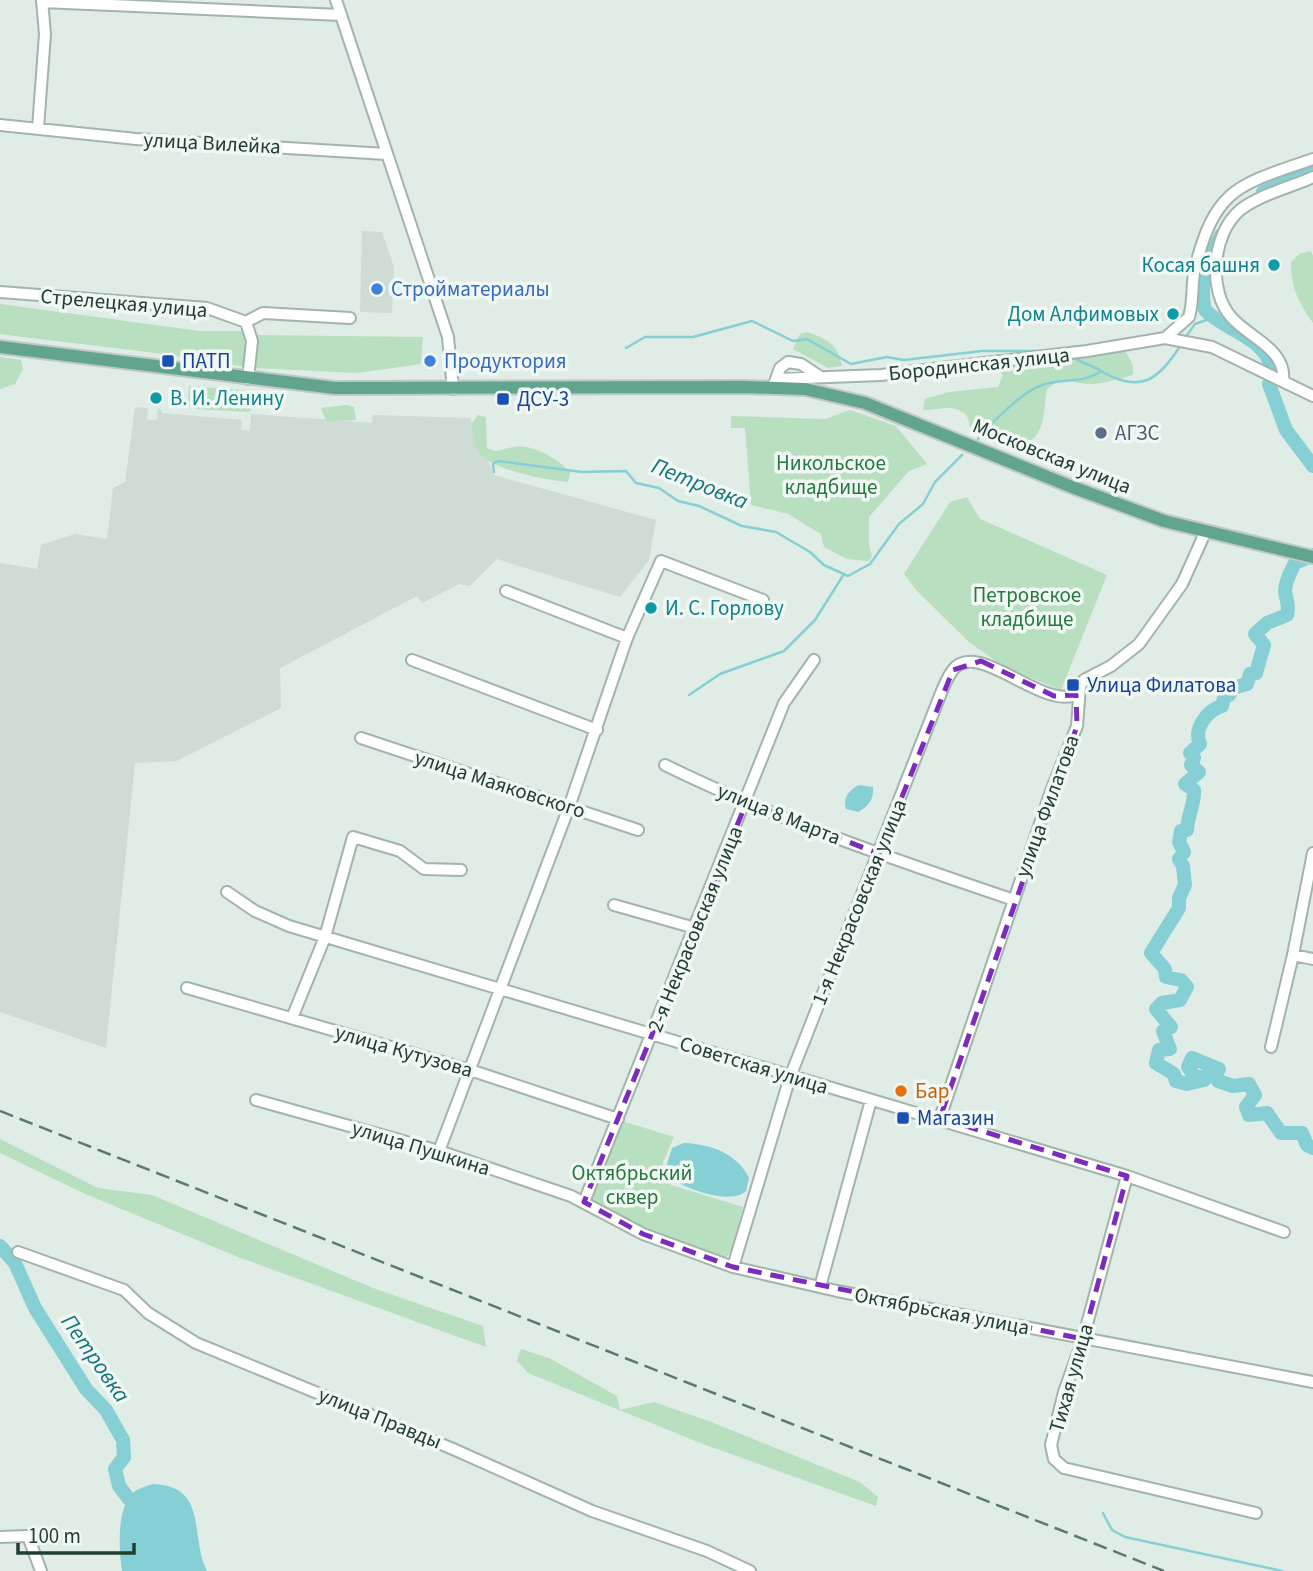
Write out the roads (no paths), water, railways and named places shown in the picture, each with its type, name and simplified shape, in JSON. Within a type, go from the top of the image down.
[{"type":"main road","name":"Московская улица","points":[[0,347],[335,388],[453,389],[776,383],[865,403],[1106,500],[1205,533],[1313,557]]},
{"type":"street","points":[[336,0],[448,337],[453,389]]},
{"type":"street","points":[[38,128],[45,34],[42,1],[341,15]]},
{"type":"street","name":"улица Вилейка","points":[[0,125],[136,139],[386,154]]},
{"type":"street","points":[[1165,338],[1189,317],[1194,271],[1212,218],[1221,203],[1248,182],[1313,159]]},
{"type":"street","points":[[1275,377],[1284,371],[1279,358],[1231,317],[1217,293],[1218,253],[1226,231],[1239,212],[1265,195],[1313,177]]},
{"type":"street","name":"Стрелецкая улица","points":[[0,292],[207,308],[246,322]]},
{"type":"street","points":[[248,379],[252,341],[246,322],[263,313],[351,318]]},
{"type":"street","name":"Бородинская улица","points":[[776,383],[782,365],[791,362],[819,376],[893,374],[1087,351],[1165,338],[1212,347],[1313,396]]},
{"type":"street","points":[[1076,695],[1084,680],[1125,656],[1152,628],[1182,584],[1205,533]]},
{"type":"street","points":[[439,1151],[569,807],[627,638],[661,561],[763,600]]},
{"type":"street","points":[[506,592],[627,638]]},
{"type":"street","points":[[412,660],[597,730]]},
{"type":"street","name":"2-я Некрасовская улица","points":[[584,1202],[747,801],[784,703],[814,660]]},
{"type":"street","name":"1-я Некрасовская улица","points":[[733,1267],[790,1077],[932,716],[953,670],[961,663],[981,660],[1012,679],[1054,696],[1076,695]]},
{"type":"street","name":"улица Филатова","points":[[940,1118],[1077,726],[1080,711],[1076,695]]},
{"type":"street","name":"улица Маяковского","points":[[361,738],[638,830]]},
{"type":"street","name":"улица 8 Марта","points":[[665,765],[879,854],[1014,900]]},
{"type":"street","points":[[292,1018],[325,937],[353,837],[400,851],[424,869],[461,870]]},
{"type":"street","points":[[1271,1047],[1313,853]]},
{"type":"street","name":"Советская улица","points":[[227,892],[255,911],[325,937],[790,1077],[940,1118],[1128,1176],[1284,1232]]},
{"type":"street","points":[[614,905],[695,929]]},
{"type":"street","points":[[1293,955],[1313,959]]},
{"type":"street","name":"улица Кутузова","points":[[187,988],[470,1070],[618,1119]]},
{"type":"street","name":"улица Пушкина","points":[[256,1100],[439,1151],[584,1202]]},
{"type":"street","points":[[820,1287],[872,1100]]},
{"type":"street","name":"Тихая улица","points":[[1128,1176],[1083,1339],[1064,1392],[1051,1445],[1054,1459],[1064,1468],[1256,1513]]},
{"type":"street","name":"Октябрьская улица","points":[[584,1202],[643,1234],[733,1267],[1083,1339],[1313,1381]]},
{"type":"street","name":"улица Правды","points":[[18,1252],[124,1290],[148,1313],[196,1343],[453,1449],[592,1511],[707,1551],[750,1571]]},
{"type":"street","points":[[0,1537],[28,1536],[41,1571]]},
{"type":"water","points":[[859,785],[873,787],[870,802],[858,812],[846,809],[848,794]]},
{"type":"water","points":[[684,1143],[703,1145],[730,1156],[749,1178],[746,1191],[729,1197],[707,1194],[684,1186],[668,1176],[667,1164],[672,1148]]},
{"type":"water","points":[[153,1484],[171,1487],[183,1494],[190,1503],[207,1571],[122,1571],[120,1541],[124,1509],[133,1493]]},
{"type":"waterway","points":[[1263,192],[1313,171]]},
{"type":"waterway","points":[[1221,235],[1206,271],[1203,290],[1205,310],[1252,341],[1267,357],[1271,367]]},
{"type":"waterway","name":"Петровка","points":[[1185,338],[1195,324],[1212,318]]},
{"type":"waterway","points":[[626,348],[645,337],[693,337],[752,321],[793,341],[807,339],[851,364],[887,357],[904,360],[982,351],[1044,351]]},
{"type":"waterway","name":"Петровка","points":[[978,439],[1007,409],[1025,394],[1042,385],[1087,378],[1101,371],[1127,382],[1148,380],[1166,366],[1182,343]]},
{"type":"waterway","points":[[1071,357],[1100,370]]},
{"type":"waterway","points":[[1269,384],[1286,430],[1313,466]]},
{"type":"waterway","name":"Петровка","points":[[494,472],[493,464],[498,461],[582,472],[626,471],[636,483],[659,488],[678,501],[699,506],[742,526],[776,532],[810,552],[824,565],[848,576],[870,564],[899,524],[923,504],[935,482],[962,455]]},
{"type":"waterway","points":[[1313,555],[1295,563],[1288,576],[1285,591],[1287,615],[1267,623],[1255,634],[1264,645],[1256,673],[1250,674],[1247,684],[1233,688],[1224,698],[1222,706],[1207,716],[1200,726],[1200,744],[1190,753],[1194,758],[1191,765],[1199,772],[1185,784],[1194,790],[1194,795],[1187,830],[1181,831],[1179,842],[1184,852],[1179,859],[1183,866],[1185,885],[1179,898],[1179,908],[1151,953],[1165,969],[1166,977],[1181,980],[1187,987],[1180,1000],[1162,1003],[1156,1009],[1171,1027],[1163,1031],[1170,1049],[1159,1050],[1156,1063],[1174,1074],[1176,1081],[1187,1084],[1204,1080],[1204,1077],[1195,1077],[1188,1067],[1192,1058],[1219,1069],[1216,1074],[1218,1081],[1233,1086],[1249,1084],[1255,1095],[1246,1107],[1249,1115],[1267,1113],[1281,1133],[1302,1133],[1307,1145],[1313,1148]]},
{"type":"waterway","points":[[689,695],[720,674],[784,651],[815,620],[844,574]]},
{"type":"waterway","name":"Петровка","points":[[0,1246],[15,1263],[35,1308],[86,1389],[106,1410],[123,1440],[124,1457],[115,1469],[119,1486],[129,1499]]},
{"type":"waterway","points":[[1103,1513],[1112,1530],[1125,1537],[1282,1571]]},
{"type":"railway","points":[[0,1111],[1164,1571]]},
{"type":"place","name":"Косая башня","points":[[1274,265]]},
{"type":"place","name":"Стройматериалы","points":[[377,289]]},
{"type":"place","name":"Дом Алфимовых","points":[[1173,314]]},
{"type":"place","name":"ПАТП","points":[[168,361]]},
{"type":"place","name":"Продуктория","points":[[430,361]]},
{"type":"place","name":"В. И. Ленину","points":[[156,398]]},
{"type":"place","name":"ДСУ-3","points":[[503,399]]},
{"type":"place","name":"АГЗС","points":[[1101,433]]},
{"type":"place","name":"И. С. Горлову","points":[[651,608]]},
{"type":"place","name":"Улица Филатова","points":[[1073,685]]},
{"type":"place","name":"Бар","points":[[901,1091]]},
{"type":"place","name":"Магазин","points":[[903,1118]]},
{"type":"park label","name":"Никольское кладбище","points":[[831,475]]},
{"type":"park label","name":"Петровское кладбище","points":[[1027,607]]},
{"type":"park label","name":"Октябрьский сквер","points":[[632,1185]]}]
